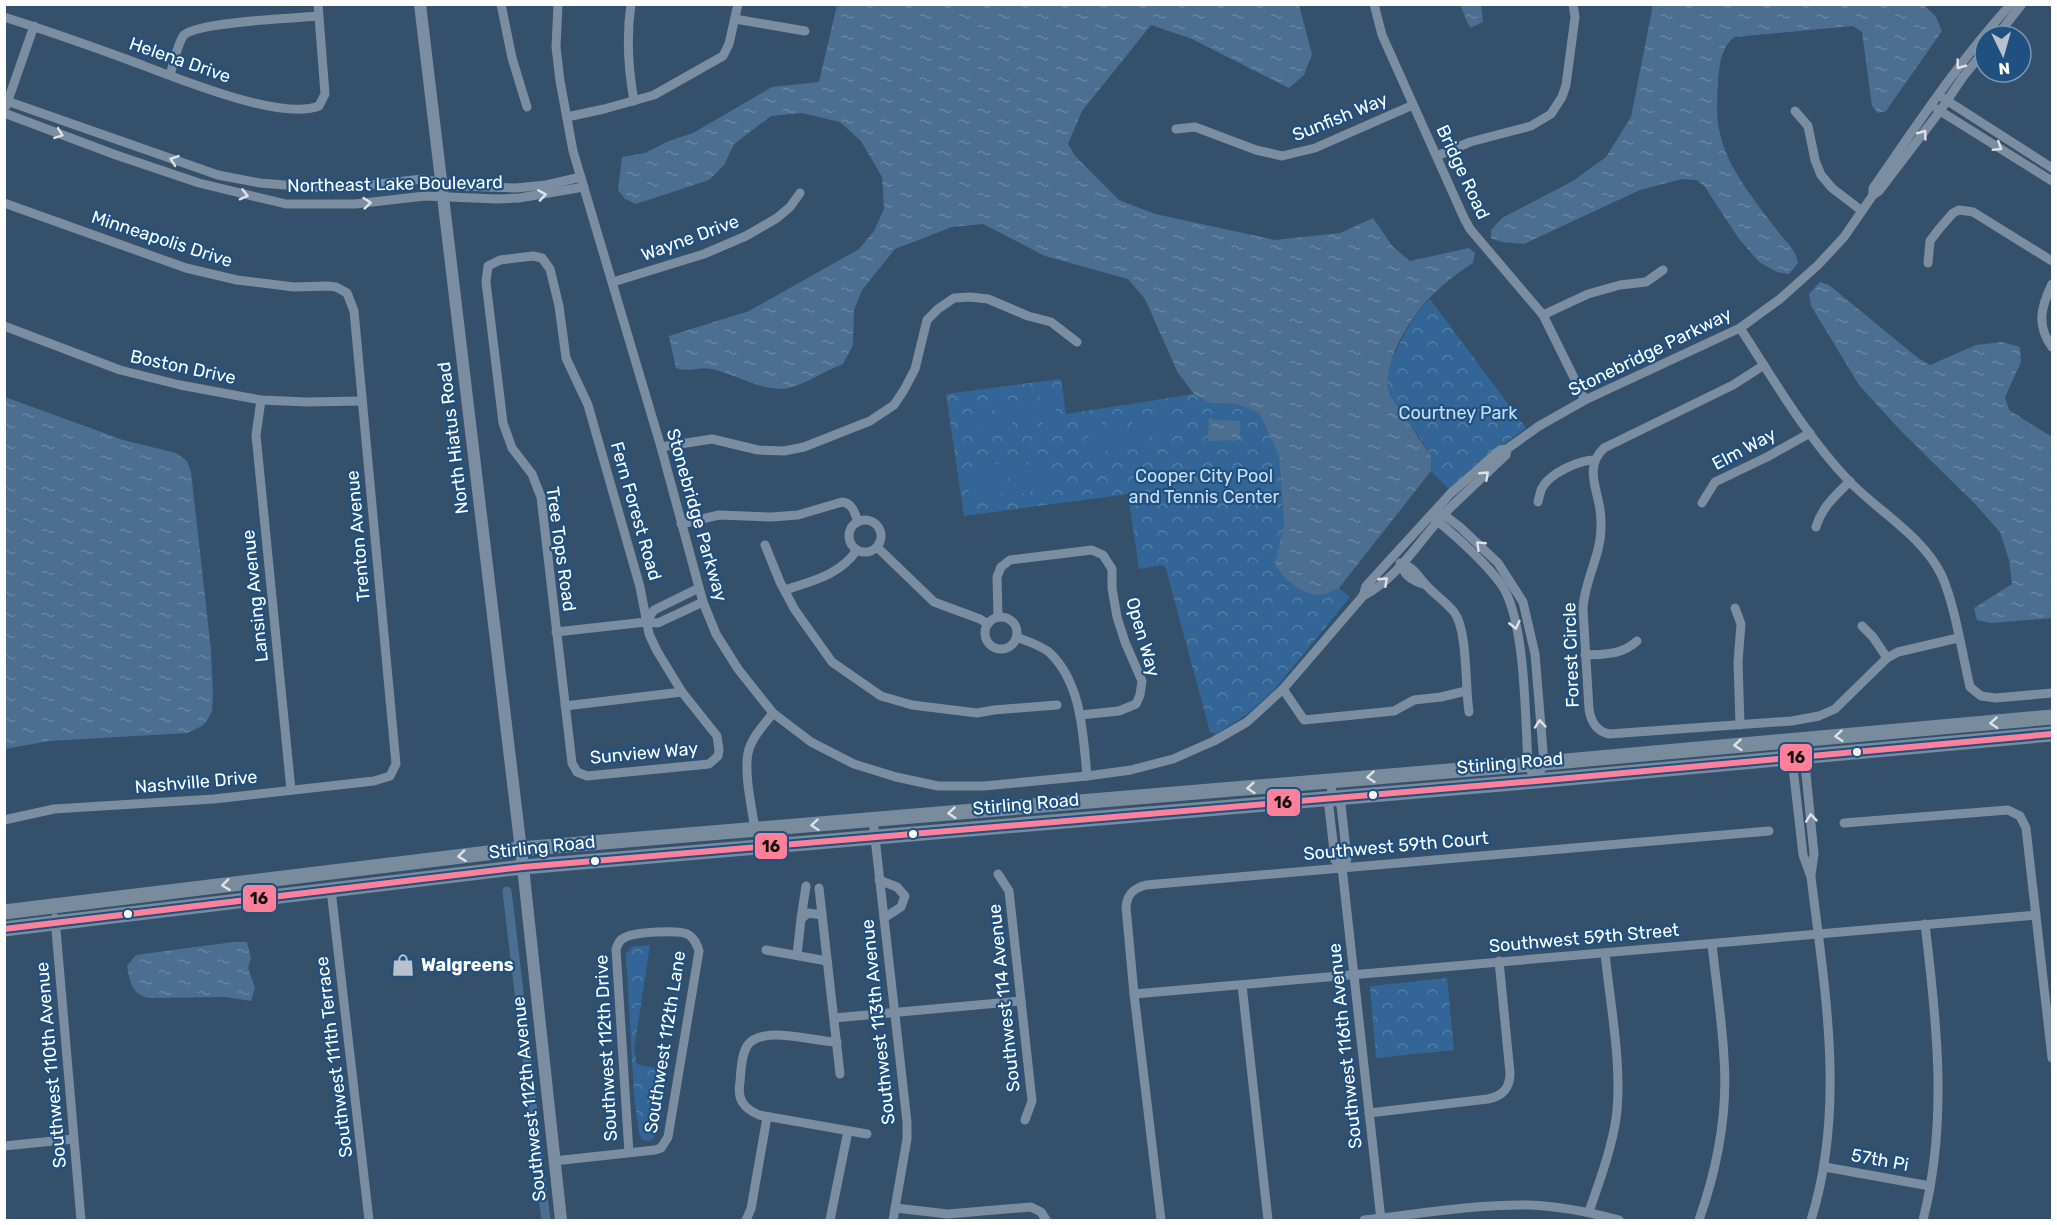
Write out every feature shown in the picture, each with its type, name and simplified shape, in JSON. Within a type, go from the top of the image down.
[{"type":"main road","name":"Stirling Road","points":[[4,928],[523,867],[1332,796],[1536,781],[2052,717]]},
{"type":"main road","name":"Stirling Road","points":[[4,912],[520,849],[1528,764],[2052,734]]},
{"type":"street","points":[[170,75],[183,36],[192,30],[216,25],[318,16],[318,4]]},
{"type":"street","name":"North Hiatus Road","points":[[420,4],[523,867]]},
{"type":"street","points":[[501,4],[512,58],[527,107]]},
{"type":"street","name":"Stonebridge Parkway","points":[[558,4],[556,47],[560,81],[581,177],[661,447],[703,602],[716,634],[738,669],[773,713],[811,742],[854,764],[896,777],[938,786],[984,786],[1087,776],[1131,770],[1173,759],[1214,741],[1247,722],[1283,689],[1364,596],[1374,591],[1402,564],[1437,515]]},
{"type":"street","points":[[631,4],[627,45],[634,101]]},
{"type":"street","points":[[567,117],[654,96],[723,56],[727,51],[738,4]]},
{"type":"street","name":"Bridge Road","points":[[1374,4],[1382,35],[1470,229],[1543,315],[1585,400]]},
{"type":"street","points":[[1437,156],[1470,142],[1531,126],[1551,114],[1562,97],[1566,85],[1575,17],[1574,4]]},
{"type":"street","name":"Stonebridge Parkway","points":[[1873,195],[1873,188],[1930,105],[1971,50],[2011,4]]},
{"type":"street","points":[[2006,24],[2022,4]]},
{"type":"street","name":"Helena Drive","points":[[4,16],[259,104],[302,110],[318,106],[325,94],[318,16]]},
{"type":"street","points":[[735,19],[805,31]]},
{"type":"street","points":[[5,106],[34,26]]},
{"type":"street","name":"Stonebridge Parkway","points":[[1364,596],[1366,586],[1393,556],[1506,455],[1507,449],[1539,426],[1585,400],[1740,328],[1818,266],[1844,237],[1873,195],[1879,191],[1973,65]]},
{"type":"street","points":[[1938,95],[2052,168]]},
{"type":"street","name":"Sunfish Way","points":[[1176,129],[1195,127],[1256,150],[1282,156],[1315,148],[1413,105]]},
{"type":"street","points":[[1930,105],[2052,181]]},
{"type":"street","name":"Northeast Lake Boulevard","points":[[5,106],[218,175],[260,183],[323,188],[422,180],[458,186],[516,188],[546,185],[581,177]]},
{"type":"street","name":"Northeast Lake Boulevard","points":[[5,106],[116,155],[199,183],[286,204],[324,205],[442,197],[497,200],[584,187]]},
{"type":"street","points":[[1795,111],[1808,126],[1815,160],[1821,175],[1832,188],[1862,211]]},
{"type":"street","points":[[323,188],[324,205]]},
{"type":"street","name":"Wayne Drive","points":[[613,282],[704,254],[746,236],[777,218],[790,207],[800,193]]},
{"type":"street","name":"Minneapolis Drive","points":[[4,203],[186,268],[237,280],[294,286],[328,286],[348,293]]},
{"type":"street","points":[[1928,263],[1930,241],[1953,213],[1966,209],[2052,261]]},
{"type":"street","name":"Tree Tops Road","points":[[542,258],[533,256],[500,260],[488,266],[486,282],[502,417],[512,448],[532,474],[541,497],[572,763],[577,772]]},
{"type":"street","name":"Fern Forest Road","points":[[542,258],[550,269],[559,306],[566,358],[588,405],[640,587],[646,622],[657,651],[682,692],[717,736],[719,750],[714,761]]},
{"type":"street","points":[[1543,315],[1588,294],[1620,285],[1646,282],[1663,270]]},
{"type":"street","points":[[2052,284],[2043,303],[2041,314],[2045,336],[2052,347]]},
{"type":"street","name":"Trenton Avenue","points":[[348,293],[354,311],[396,764],[390,776]]},
{"type":"street","points":[[661,447],[712,439],[758,450],[784,451],[804,447],[870,421],[894,405],[915,369],[927,320],[954,298],[988,299],[1028,316],[1050,322],[1077,342]]},
{"type":"street","name":"Boston Drive","points":[[4,326],[120,370],[180,385],[261,400],[361,401]]},
{"type":"street","points":[[1740,328],[1810,433],[1850,481],[1926,550],[1941,576],[1950,602],[1970,687],[1981,696],[1996,698],[2052,693]]},
{"type":"street","points":[[1538,502],[1542,487],[1575,463],[1595,460],[1604,448],[1733,385],[1764,365]]},
{"type":"street","name":"Lansing Avenue","points":[[261,400],[256,435],[291,790]]},
{"type":"street","name":"Elm Way","points":[[1702,502],[1715,482],[1810,433]]},
{"type":"street","name":"Forest Circle","points":[[1595,460],[1593,479],[1599,504],[1600,544],[1583,601],[1590,718],[1601,732],[1609,734],[1740,725],[1792,721],[1819,716],[1835,709],[1887,658],[1908,649],[1958,638]]},
{"type":"street","points":[[1816,527],[1820,513],[1850,481]]},
{"type":"street","points":[[681,524],[719,515],[771,517],[798,514],[842,502],[853,508],[858,522]]},
{"type":"street","points":[[1437,515],[1460,527],[1498,563],[1523,602],[1535,654],[1544,763],[1536,781]]},
{"type":"street","points":[[1437,515],[1502,585],[1511,607],[1520,647],[1528,764],[1536,781]]},
{"type":"street","points":[[869,521],[878,526],[881,536],[877,547],[865,552],[851,545],[849,534],[854,525],[858,522],[869,521]]},
{"type":"street","points":[[765,545],[795,610],[832,662],[881,696],[912,705],[976,713],[1057,705]]},
{"type":"street","points":[[877,547],[934,602],[988,624]]},
{"type":"street","points":[[785,590],[837,570],[857,550]]},
{"type":"street","name":"Open Way","points":[[999,617],[996,577],[1001,567],[1010,560],[1092,550],[1103,555],[1113,569],[1112,588],[1117,617],[1142,681],[1140,695],[1136,705],[1119,711],[1080,715]]},
{"type":"street","points":[[1393,556],[1402,564],[1405,574],[1415,583],[1426,585],[1455,613],[1463,638],[1469,712]]},
{"type":"street","points":[[646,622],[654,610],[699,588]]},
{"type":"street","points":[[556,632],[646,622],[658,623],[703,602]]},
{"type":"street","points":[[1735,608],[1741,624],[1738,663],[1740,725]]},
{"type":"street","points":[[999,617],[1009,619],[1016,627],[1017,637],[1007,648],[995,648],[985,638],[984,633],[988,624],[999,617]]},
{"type":"street","points":[[1862,626],[1873,637],[1887,658]]},
{"type":"street","points":[[1017,637],[1041,646],[1050,653],[1069,683],[1080,715],[1087,776]]},
{"type":"street","points":[[1585,655],[1618,652],[1628,649],[1637,641]]},
{"type":"street","points":[[1283,689],[1304,720],[1394,711],[1413,700],[1466,691]]},
{"type":"street","points":[[565,706],[682,692]]},
{"type":"street","points":[[755,830],[748,775],[748,753],[756,734],[773,713]]},
{"type":"street","points":[[1797,748],[1793,766],[1803,855],[1811,877],[1830,1048],[1831,1099],[1825,1167],[1811,1221]]},
{"type":"street","name":"Sunview Way","points":[[577,772],[592,776],[703,765],[714,761]]},
{"type":"street","name":"Nashville Drive","points":[[4,820],[54,810],[214,799],[374,781],[390,776]]},
{"type":"street","name":"Southwest 116th Avenue","points":[[1330,781],[1332,796],[1341,805],[1347,859],[1342,867],[1381,1220]]},
{"type":"street","points":[[1844,823],[2008,810],[2020,816],[2026,828],[2052,1058]]},
{"type":"street","name":"Southwest 113th Avenue","points":[[873,820],[907,1139],[892,1221]]},
{"type":"street","name":"Southwest 59th Court","points":[[1134,994],[1126,907],[1128,897],[1135,889],[1146,885],[1769,831]]},
{"type":"street","name":"Southwest 112th Avenue","points":[[523,867],[561,1221]]},
{"type":"street","name":"Southwest 114 Avenue","points":[[998,874],[1009,891],[1032,1101],[1025,1120]]},
{"type":"street","points":[[879,880],[897,887],[905,896],[901,907],[884,918]]},
{"type":"street","points":[[797,956],[806,886]]},
{"type":"street","points":[[819,888],[840,1074]]},
{"type":"street","name":"Southwest 111th Terrace","points":[[331,890],[369,1221]]},
{"type":"street","name":"Southwest 110th Avenue","points":[[53,906],[81,1221]]},
{"type":"street","points":[[801,919],[808,913],[822,915]]},
{"type":"street","name":"Southwest 59th Street","points":[[1134,994],[2036,915]]},
{"type":"street","points":[[1923,1221],[1930,1186],[1938,1114],[1939,1073],[1925,924]]},
{"type":"street","name":"Southwest 112th Lane","points":[[619,942],[629,936],[676,931],[689,934],[699,951],[668,1137],[661,1148],[629,1153]]},
{"type":"street","name":"Southwest 112th Drive","points":[[619,942],[615,954],[629,1153]]},
{"type":"street","points":[[1699,1221],[1714,1172],[1721,1134],[1725,1084],[1725,1059],[1712,944]]},
{"type":"street","points":[[766,950],[827,961]]},
{"type":"street","points":[[1589,1212],[1609,1149],[1616,1119],[1618,1095],[1605,953]]},
{"type":"street","points":[[1369,1113],[1488,1099],[1499,1095],[1510,1084],[1499,961]]},
{"type":"street","points":[[1242,985],[1268,1221]]},
{"type":"street","points":[[1134,994],[1161,1221]]},
{"type":"street","points":[[834,1018],[1021,1001]]},
{"type":"street","points":[[837,1042],[770,1034],[762,1035],[751,1041],[744,1053],[739,1089],[742,1103],[752,1112],[767,1117],[867,1134]]},
{"type":"street","points":[[746,1221],[753,1199],[767,1117]]},
{"type":"street","points":[[830,1221],[848,1131]]},
{"type":"street","points":[[4,1146],[73,1139]]},
{"type":"street","points":[[554,1161],[629,1153]]},
{"type":"street","name":"57th Pi","points":[[1825,1167],[1930,1186]]},
{"type":"street","points":[[1364,1221],[1506,1206],[1559,1207],[1589,1212],[1619,1221]]},
{"type":"street","points":[[895,1208],[948,1214],[1024,1207],[1036,1209],[1043,1216]]},
{"type":"green space","name":"Courtney Park","points":[[1430,299],[1526,428],[1476,464],[1449,489],[1431,471],[1431,459],[1427,448],[1394,405],[1388,395],[1386,384],[1390,364],[1402,339],[1417,314]]},
{"type":"green space","name":"Cooper City Pool and Tennis Center","points":[[1061,379],[1066,414],[1194,394],[1209,403],[1236,404],[1259,413],[1279,456],[1284,524],[1276,565],[1321,595],[1339,588],[1350,597],[1275,689],[1246,715],[1216,734],[1210,732],[1166,569],[1163,565],[1139,569],[1128,494],[964,516],[946,394]]},
{"type":"green space","points":[[1054,393],[1058,425],[1043,427],[1039,395]]},
{"type":"green space","points":[[1034,396],[1038,428],[1023,430],[1019,398]]},
{"type":"green space","points":[[1009,400],[1013,431],[998,433],[994,402]]},
{"type":"green space","points":[[990,402],[994,434],[979,436],[975,404]]},
{"type":"green space","points":[[1166,412],[1170,444],[1155,446],[1151,414]]},
{"type":"green space","points":[[1146,415],[1151,447],[1136,449],[1131,417]]},
{"type":"green space","points":[[1121,419],[1125,451],[1110,453],[1106,421]]},
{"type":"green space","points":[[1102,422],[1106,453],[1091,456],[1087,424]]},
{"type":"green space","points":[[1046,455],[1051,489],[1033,492],[1027,458]]},
{"type":"green space","points":[[1025,458],[1031,492],[1012,495],[1007,461]]},
{"type":"green space","points":[[1002,463],[1006,493],[970,498],[966,468]]},
{"type":"green space","points":[[650,945],[634,1050],[637,1064],[664,1070],[656,1133],[653,1139],[648,1141],[642,1139],[639,1133],[634,1094],[626,954],[632,947]]},
{"type":"green space","points":[[1447,978],[1454,1050],[1376,1058],[1370,987]]},
{"type":"water","points":[[1923,4],[1936,17],[1942,31],[1886,111],[1878,113],[1872,106],[1862,32],[1853,26],[1734,37],[1726,46],[1718,77],[1717,109],[1720,134],[1729,160],[1743,184],[1795,253],[1798,263],[1789,274],[1777,272],[1759,262],[1739,239],[1705,187],[1697,180],[1682,179],[1640,190],[1524,244],[1501,242],[1491,238],[1491,230],[1502,218],[1573,181],[1606,157],[1631,117],[1653,5]]},
{"type":"water","points":[[837,5],[1299,5],[1312,54],[1304,75],[1289,88],[1192,39],[1151,25],[1082,111],[1068,144],[1075,156],[1119,200],[1155,214],[1275,240],[1340,233],[1373,218],[1393,247],[1410,261],[1469,248],[1475,253],[1473,263],[1440,288],[1416,314],[1397,347],[1389,372],[1387,384],[1389,394],[1431,456],[1431,471],[1339,588],[1322,595],[1306,592],[1289,581],[1275,565],[1284,524],[1279,456],[1259,413],[1236,404],[1209,403],[1194,394],[1178,373],[1145,299],[1128,279],[1045,256],[983,224],[952,227],[895,249],[862,290],[854,310],[853,345],[843,364],[809,380],[779,389],[760,386],[712,369],[676,368],[669,336],[749,311],[859,249],[874,231],[884,209],[882,177],[861,141],[840,122],[802,113],[771,116],[734,144],[724,165],[709,180],[636,204],[625,199],[618,190],[622,157],[645,153],[669,141],[693,133],[772,87],[819,82]]},
{"type":"water","points":[[1460,5],[1481,5],[1483,22],[1470,28]]},
{"type":"water","points":[[1820,282],[1829,285],[1918,358],[1930,365],[1976,345],[2002,342],[2020,347],[2021,362],[2005,397],[2009,410],[2052,437],[2052,618],[1991,623],[1977,620],[1974,608],[2012,584],[2009,560],[2000,532],[1859,385],[1811,306],[1809,294]]},
{"type":"water","points":[[5,397],[123,440],[176,453],[187,461],[191,472],[211,650],[212,711],[202,726],[187,733],[49,741],[5,749]]},
{"type":"water","points":[[1209,418],[1240,421],[1240,440],[1208,441]]},
{"type":"water","points":[[247,942],[251,958],[248,968],[255,988],[251,1001],[226,997],[149,998],[138,994],[131,982],[127,966],[136,955]]},
{"type":"waterway","points":[[507,891],[523,1026]]},
{"type":"waterway","points":[[525,1041],[538,1157]]},
{"type":"waterway","points":[[540,1172],[546,1220]]},
{"type":"transit line","name":"16","points":[[4,929],[523,867],[1536,781],[2052,734]]},
{"type":"place","name":"Walgreens","points":[[403,965]]}]
